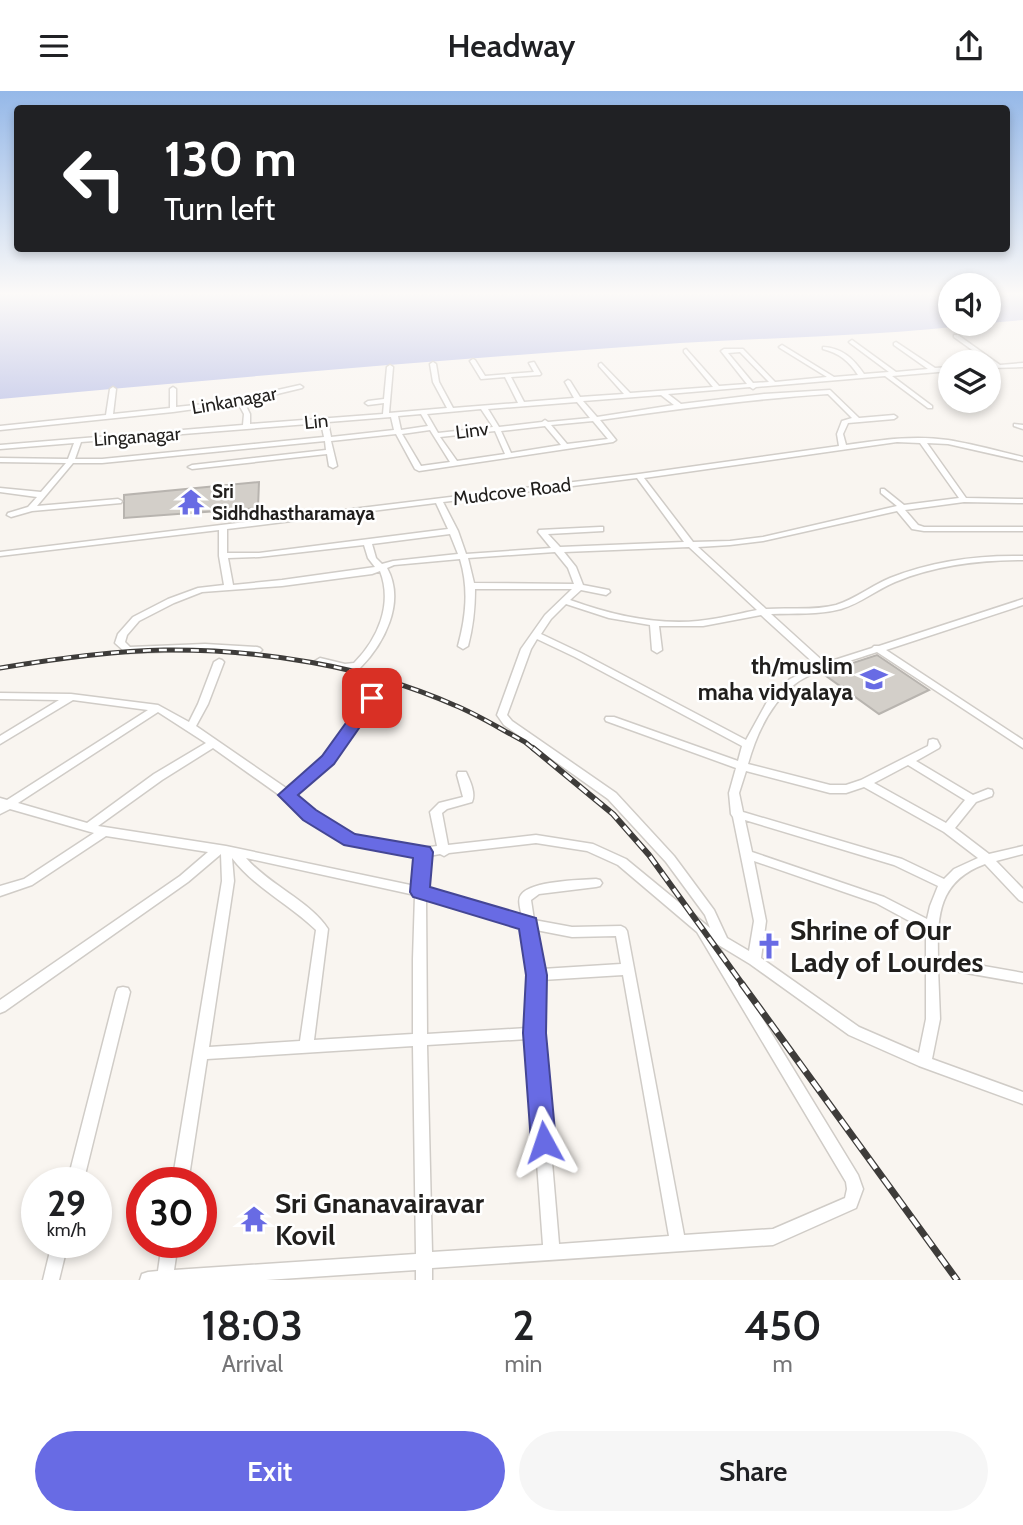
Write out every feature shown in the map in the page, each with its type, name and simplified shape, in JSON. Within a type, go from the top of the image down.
[{"type":"street","points":[[783,348],[831,378]]},
{"type":"street","points":[[827,348],[844,354],[861,375]]},
{"type":"street","points":[[860,348],[930,407]]},
{"type":"street","points":[[902,348],[933,370]]},
{"type":"street","points":[[764,396],[750,384],[724,351],[741,350],[772,382]]},
{"type":"street","points":[[686,351],[717,387]]},
{"type":"street","points":[[473,361],[482,378],[538,374],[532,363]]},
{"type":"street","points":[[433,364],[436,382],[451,409]]},
{"type":"street","points":[[601,365],[628,395]]},
{"type":"street","points":[[1001,366],[1023,365]]},
{"type":"street","points":[[390,367],[390,415],[419,470],[613,440],[578,399],[568,381]]},
{"type":"street","name":"Lin","points":[[246,428],[938,370]]},
{"type":"street","points":[[507,375],[534,423],[596,419],[764,396],[830,392],[856,419]]},
{"type":"street","name":"Linkanagar","points":[[0,428],[240,401],[300,387]]},
{"type":"street","points":[[109,416],[113,389]]},
{"type":"street","points":[[173,389],[173,410]]},
{"type":"street","points":[[661,392],[680,407]]},
{"type":"street","points":[[240,401],[247,414],[246,428]]},
{"type":"street","points":[[368,403],[388,401]]},
{"type":"street","points":[[483,407],[509,455]]},
{"type":"street","name":"Linv","points":[[422,412],[434,432],[534,423]]},
{"type":"street","points":[[843,448],[841,434],[845,421],[894,417]]},
{"type":"street","points":[[324,420],[333,466]]},
{"type":"street","points":[[545,422],[565,446]]},
{"type":"street","name":"Linganagar","points":[[0,447],[246,428]]},
{"type":"street","points":[[0,457],[70,462],[102,461],[328,437],[434,432],[455,463]]},
{"type":"street","points":[[31,509],[70,462],[79,440]]},
{"type":"street","name":"Mudcove Road","points":[[0,554],[639,476],[897,440],[948,442],[1023,459]]},
{"type":"street","points":[[920,440],[964,500]]},
{"type":"street","points":[[0,457],[18,445]]},
{"type":"street","points":[[192,467],[330,452]]},
{"type":"street","points":[[639,476],[689,543],[823,667]]},
{"type":"street","points":[[0,490],[43,495]]},
{"type":"street","points":[[884,491],[915,527],[1023,529]]},
{"type":"street","points":[[438,500],[466,556],[470,586],[470,625],[463,646]]},
{"type":"street","points":[[257,650],[205,647],[128,650],[120,643],[130,625],[146,612],[192,593],[229,587],[367,572],[382,567],[466,556],[763,539],[901,508],[964,500],[1023,501]]},
{"type":"street","points":[[11,515],[31,509],[118,501]]},
{"type":"street","points":[[223,528],[223,556],[229,587]]},
{"type":"street","points":[[579,587],[572,568],[541,532],[600,529]]},
{"type":"street","points":[[223,556],[259,555],[454,531]]},
{"type":"street","points":[[320,661],[354,667],[371,649],[385,623],[390,604],[388,579],[382,567],[375,562],[367,542]]},
{"type":"street","points":[[565,601],[581,608],[654,623],[694,624],[763,612],[834,608],[863,599],[891,581],[955,561],[984,557],[1023,558]]},
{"type":"street","points":[[470,586],[579,587],[606,592]]},
{"type":"street","points":[[579,587],[548,618],[526,649],[502,715],[508,723],[612,796],[670,859],[710,913],[723,942]]},
{"type":"street","points":[[754,960],[760,921],[734,793],[757,724],[782,688],[823,667],[1023,602]]},
{"type":"street","points":[[654,623],[657,650]]},
{"type":"street","points":[[537,636],[748,745]]},
{"type":"street","points":[[877,648],[1023,745]]},
{"type":"street","points":[[190,727],[197,717],[209,681],[219,662]]},
{"type":"street","points":[[0,696],[71,697],[158,708],[213,743],[286,795],[309,815],[350,840],[424,852],[444,852],[536,839],[589,847],[622,862],[701,928],[754,960],[853,1031],[924,1062],[1023,1098]]},
{"type":"street","points":[[0,741],[71,697]]},
{"type":"street","points":[[286,795],[328,760],[372,698]]},
{"type":"street","points":[[3,805],[158,708]]},
{"type":"street","points":[[610,719],[741,767],[830,789],[846,789],[865,783],[932,748],[935,746],[933,742]]},
{"type":"street","points":[[89,827],[158,777],[213,743]]},
{"type":"street","points":[[907,760],[972,799]]},
{"type":"street","points":[[444,852],[436,811],[443,806],[468,799],[462,775]]},
{"type":"street","points":[[865,783],[948,829],[987,859],[1023,897]]},
{"type":"street","points":[[948,829],[972,799],[988,793]]},
{"type":"street","points":[[3,805],[104,832],[226,850],[420,892],[528,924],[572,932],[621,931],[678,1243]]},
{"type":"street","points":[[737,814],[898,862],[946,885]]},
{"type":"street","points":[[0,891],[28,882],[104,832]]},
{"type":"street","points":[[0,1007],[226,850]]},
{"type":"street","points":[[226,850],[245,869],[322,929],[306,1047]]},
{"type":"street","points":[[183,1167],[228,881],[226,850]]},
{"type":"street","points":[[924,1062],[933,1021],[932,927],[937,899],[952,876],[987,859],[1023,850]]},
{"type":"street","points":[[424,852],[420,892],[419,1040],[424,1280]]},
{"type":"street","points":[[746,854],[880,900],[932,927]]},
{"type":"street","points":[[552,1252],[534,1033],[536,975],[525,898],[528,893],[596,883]]},
{"type":"street","points":[[164,1258],[156,1279],[772,1237],[851,1203],[855,1189],[853,1180],[701,928]]},
{"type":"street","points":[[933,962],[1023,978]]},
{"type":"street","points":[[536,975],[628,969]]},
{"type":"street","points":[[79,1167],[122,992]]},
{"type":"street","points":[[201,1053],[534,1033]]},
{"type":"street","points":[[51,1280],[56,1258]]},
{"type":"water","points":[[0,348],[608,348],[510,356],[0,399]]},
{"type":"building","name":"Sri Sidhdhastharamaya","points":[[259,482],[258,508],[124,518],[124,495]]},
{"type":"building","name":"th/muslim maha vidyalaya","points":[[877,655],[929,690],[879,714],[822,673]]},
{"type":"railway","points":[[0,668],[82,656],[164,650],[200,650],[275,657],[349,670],[420,691],[472,713],[535,750]]},
{"type":"railway","points":[[533,748],[613,814],[649,855],[743,985]]},
{"type":"railway","points":[[742,984],[957,1280]]},
{"type":"place","name":"Sri Sidhdhastharamaya","points":[[191,502]]},
{"type":"place","name":"th/muslim maha vidyalaya","points":[[874,679]]},
{"type":"place","name":"Shrine of Our Lady of Lourdes","points":[[769,946]]},
{"type":"place","name":"Sri Gnanavairavar Kovil","points":[[254,1219]]},
{"type":"route","points":[[372,698],[328,760],[286,795],[309,815],[350,840],[424,852],[420,892],[528,924],[536,975],[534,1033],[544,1142]]}]
